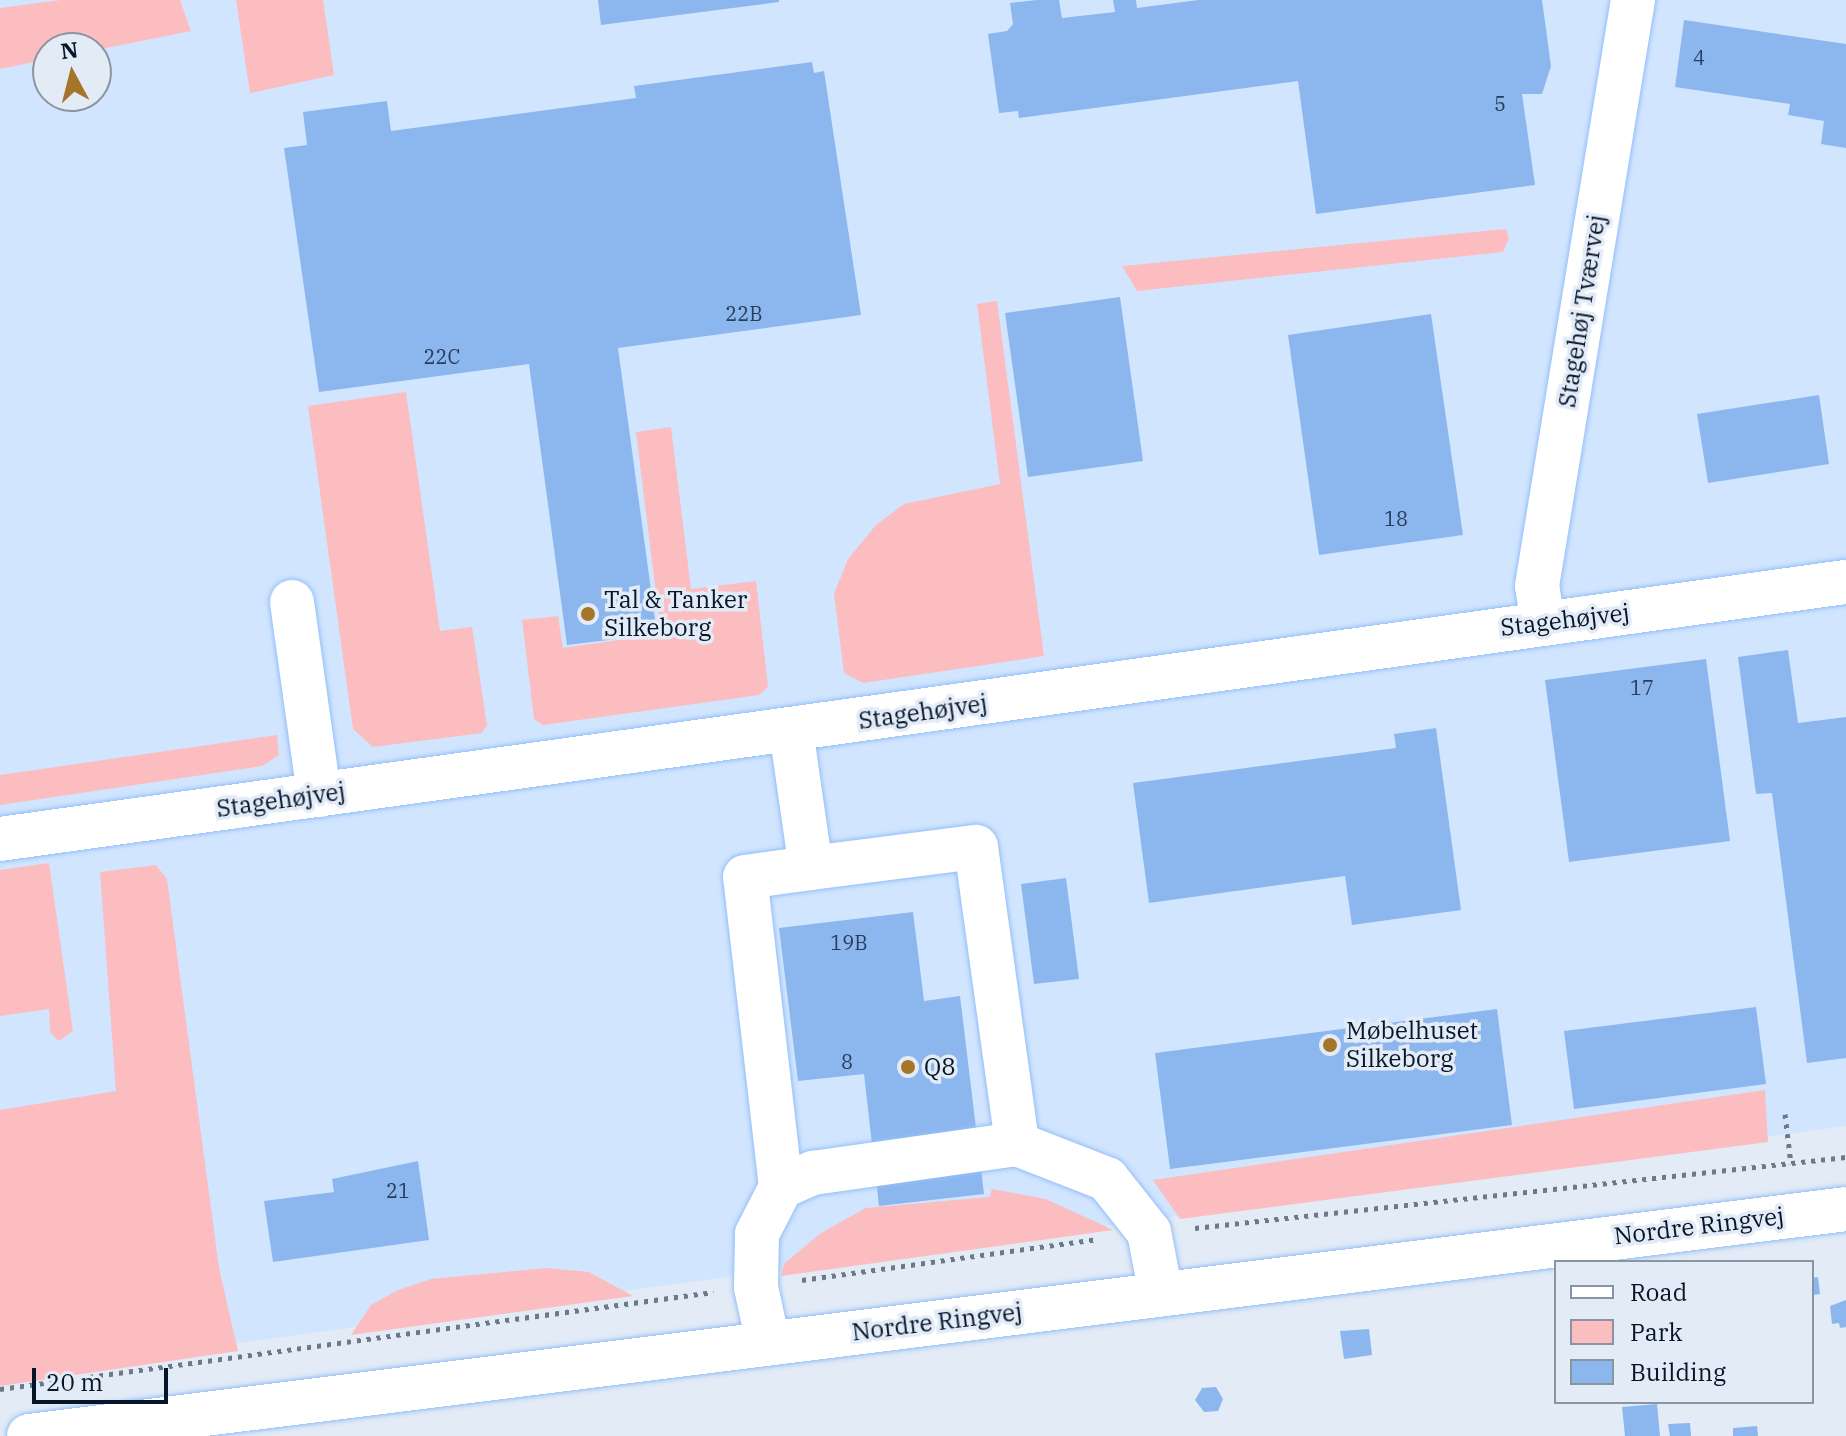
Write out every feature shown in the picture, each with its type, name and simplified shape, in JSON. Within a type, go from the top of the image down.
[{"type":"street","name":"Stagehøj Tværvej","points":[[1543,623],[1537,586],[1633,0]]},
{"type":"street","name":"Stagehøjvej","points":[[0,839],[1846,582]]},
{"type":"street","points":[[292,602],[319,795]]},
{"type":"street","points":[[791,730],[811,868]]},
{"type":"street","points":[[768,1343],[756,1287],[757,1234],[781,1187],[745,877],[976,847],[1017,1144]]},
{"type":"street","points":[[781,1187],[813,1173],[1017,1144],[1107,1179],[1149,1232],[1161,1294]]},
{"type":"street","name":"Nordre Ringvej","points":[[29,1436],[1846,1209]]},
{"type":"path","points":[[1785,1114],[1796,1214]]},
{"type":"path","points":[[0,1389],[1149,1232],[1846,1157]]},
{"type":"shaded area","points":[[0,0],[1846,0],[1846,1126],[0,1375]]},
{"type":"green space","points":[[61,0],[180,0],[191,31],[112,47],[112,32],[32,32],[32,62],[0,69],[0,8]]},
{"type":"green space","points":[[236,0],[323,0],[334,75],[250,93]]},
{"type":"green space","points":[[1506,229],[1509,238],[1503,252],[1137,291],[1122,266]]},
{"type":"green space","points":[[997,301],[1044,656],[863,683],[844,673],[834,594],[848,559],[876,525],[904,504],[1000,484],[977,304]]},
{"type":"green space","points":[[406,392],[440,631],[472,627],[487,725],[482,733],[373,747],[353,729],[308,406]]},
{"type":"green space","points":[[671,427],[691,589],[756,581],[768,687],[759,695],[543,725],[534,719],[522,620],[558,616],[563,648],[661,634],[636,432]]},
{"type":"green space","points":[[277,735],[279,755],[262,766],[0,805],[0,775]]},
{"type":"green space","points":[[49,863],[73,1031],[59,1041],[50,1032],[49,1009],[0,1016],[0,870]]},
{"type":"green space","points":[[156,865],[167,879],[219,1268],[238,1351],[0,1386],[0,1110],[116,1091],[100,872]]},
{"type":"green space","points":[[1765,1090],[1768,1142],[1180,1219],[1153,1180]]},
{"type":"green space","points":[[992,1189],[1046,1199],[1113,1230],[781,1276],[784,1264],[821,1233],[866,1208],[989,1197]]},
{"type":"green space","points":[[546,1268],[589,1272],[633,1296],[351,1335],[371,1305],[398,1290],[431,1279]]},
{"type":"building","points":[[598,0],[779,0],[779,2],[601,25]]},
{"type":"building","points":[[1059,0],[1062,18],[1115,12],[1113,0],[1136,0],[1137,8],[1198,0],[1542,0],[1551,66],[1542,94],[1522,94],[1535,185],[1316,214],[1298,81],[1019,118],[1018,111],[999,113],[988,34],[1007,31],[1013,24],[1010,3]]},
{"type":"building","points":[[1684,20],[1846,44],[1846,148],[1821,144],[1824,121],[1788,115],[1790,104],[1675,87]]},
{"type":"building","points":[[812,62],[814,73],[824,71],[861,315],[618,348],[657,634],[567,645],[529,364],[319,392],[284,148],[307,145],[303,112],[387,101],[391,131],[636,98],[634,86]]},
{"type":"building","points":[[1120,297],[1143,461],[1028,477],[1005,313]]},
{"type":"building","points":[[1431,314],[1463,535],[1319,555],[1288,335]]},
{"type":"building","points":[[1819,395],[1829,464],[1708,483],[1697,414]]},
{"type":"building","points":[[1788,650],[1798,723],[1846,717],[1846,1058],[1807,1063],[1772,793],[1756,794],[1738,657]]},
{"type":"building","points":[[1706,659],[1730,841],[1569,862],[1545,680]]},
{"type":"building","points":[[1436,728],[1461,910],[1352,925],[1345,876],[1149,903],[1133,783],[1396,748],[1394,734]]},
{"type":"building","points":[[1066,878],[1079,979],[1034,984],[1021,884]]},
{"type":"building","points":[[913,912],[924,1001],[960,996],[984,1194],[879,1206],[864,1074],[798,1081],[779,928]]},
{"type":"building","points":[[1756,1007],[1766,1084],[1574,1109],[1564,1031]]},
{"type":"building","points":[[1497,1009],[1512,1125],[1170,1169],[1155,1053]]},
{"type":"building","points":[[418,1161],[429,1240],[273,1262],[264,1201],[334,1192],[332,1179]]},
{"type":"building","points":[[1818,1277],[1820,1294],[1814,1295],[1814,1278]]},
{"type":"building","points":[[1846,1300],[1846,1327],[1840,1328],[1839,1323],[1832,1324],[1830,1306]]},
{"type":"building","points":[[1369,1329],[1372,1355],[1344,1359],[1340,1331]]},
{"type":"building","points":[[1216,1387],[1223,1399],[1218,1411],[1204,1412],[1195,1400],[1202,1388]]},
{"type":"building","points":[[1657,1404],[1660,1436],[1625,1436],[1622,1407]]},
{"type":"building","points":[[1690,1423],[1691,1436],[1670,1436],[1668,1424]]},
{"type":"building","points":[[1757,1426],[1758,1436],[1733,1436],[1733,1428]]},
{"type":"place","name":"Tal & Tanker Silkeborg","points":[[588,614]]},
{"type":"place","name":"Møbelhuset Silkeborg","points":[[1330,1045]]},
{"type":"place","name":"Q8","points":[[908,1067]]}]
